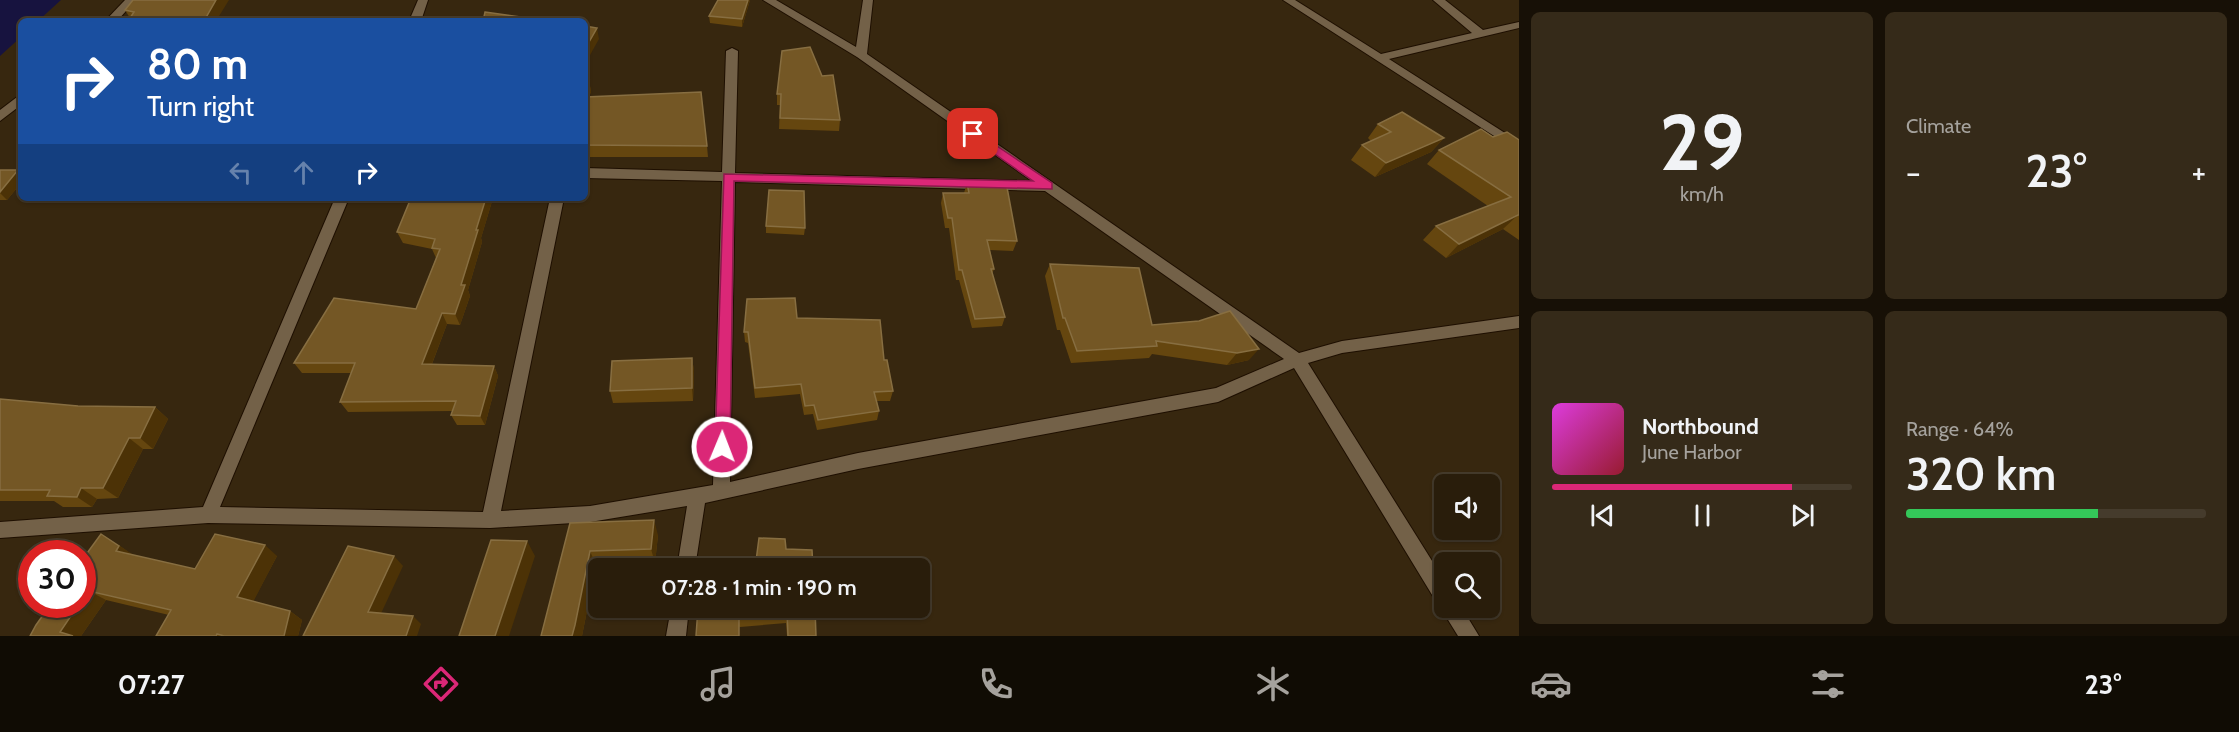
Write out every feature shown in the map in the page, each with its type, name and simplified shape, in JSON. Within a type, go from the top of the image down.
[{"type":"street","points":[[114,18],[131,0]]},
{"type":"street","points":[[416,18],[423,0]]},
{"type":"street","points":[[768,0],[861,55],[1297,360],[1434,580]]},
{"type":"street","points":[[861,55],[868,0]]},
{"type":"street","points":[[1288,0],[1519,148]]},
{"type":"street","points":[[1438,0],[1480,33]]},
{"type":"street","points":[[1379,58],[1519,25]]},
{"type":"street","points":[[721,492],[732,51]]},
{"type":"street","points":[[0,117],[18,101]]},
{"type":"street","points":[[588,172],[1048,186]]},
{"type":"street","points":[[207,515],[341,201]]},
{"type":"street","points":[[490,520],[556,201]]},
{"type":"street","points":[[0,530],[207,515],[490,520],[590,514],[721,492],[858,461],[1218,395],[1297,360],[1342,347],[1519,322]]},
{"type":"street","points":[[688,558],[698,496]]},
{"type":"street","points":[[676,636],[679,618]]},
{"type":"street","points":[[1458,618],[1469,636]]},
{"type":"shaded area","points":[[0,0],[61,0],[41,18],[18,18],[18,40],[0,56]]},
{"type":"building","points":[[133,0],[216,0],[206,18],[130,18],[134,12],[125,10]]},
{"type":"building","points":[[718,0],[748,0],[742,19],[709,16]]},
{"type":"building","points":[[485,12],[528,18],[484,18]]},
{"type":"building","points":[[588,26],[597,28],[588,44]]},
{"type":"building","points":[[810,47],[822,76],[833,75],[840,120],[780,118],[781,94],[777,94],[782,51]]},
{"type":"building","points":[[701,92],[707,146],[588,145],[588,97]]},
{"type":"building","points":[[1402,112],[1444,138],[1386,163],[1362,145],[1391,132],[1378,124]]},
{"type":"building","points":[[1481,129],[1493,137],[1507,132],[1519,140],[1519,215],[1459,244],[1436,226],[1511,197],[1439,150]]},
{"type":"building","points":[[0,170],[18,170],[0,192]]},
{"type":"building","points":[[1006,182],[1017,241],[987,240],[994,269],[991,269],[1005,317],[975,319],[962,270],[959,270],[952,218],[948,218],[943,193],[969,193],[967,183]]},
{"type":"building","points":[[769,190],[804,191],[805,228],[766,226]]},
{"type":"building","points":[[410,201],[485,201],[461,285],[465,285],[455,314],[442,313],[422,364],[494,366],[480,416],[451,415],[456,401],[340,402],[355,363],[294,363],[334,298],[416,309],[440,249],[432,248],[435,239],[397,232]]},
{"type":"building","points":[[1050,264],[1139,268],[1152,325],[1199,321],[1230,311],[1259,349],[1237,353],[1156,341],[1157,346],[1077,351],[1065,318],[1063,318]]},
{"type":"building","points":[[795,298],[797,318],[880,320],[884,360],[887,360],[893,391],[874,392],[879,411],[818,420],[814,405],[805,406],[801,384],[755,388],[748,332],[744,332],[747,299]]},
{"type":"building","points":[[692,358],[692,388],[610,391],[612,361]]},
{"type":"building","points":[[0,399],[78,406],[155,407],[140,438],[129,438],[103,488],[81,488],[77,497],[47,496],[50,490],[0,490]]},
{"type":"building","points":[[654,520],[651,549],[590,551],[572,636],[541,636],[570,523]]},
{"type":"building","points":[[101,534],[119,546],[116,551],[195,569],[215,534],[265,545],[237,597],[290,611],[284,636],[217,634],[216,636],[156,636],[171,610],[96,593],[96,541]]},
{"type":"building","points":[[759,538],[785,539],[786,549],[812,550],[812,558],[756,558]]},
{"type":"building","points":[[491,540],[527,541],[495,636],[459,636]]},
{"type":"building","points":[[348,546],[394,556],[368,612],[413,616],[406,636],[303,636]]},
{"type":"building","points":[[41,618],[70,618],[60,632],[73,636],[30,636]]},
{"type":"building","points":[[697,618],[739,618],[739,636],[696,636]]},
{"type":"building","points":[[787,618],[815,618],[816,636],[788,636]]},
{"type":"route","points":[[722,447],[729,177],[1048,186],[973,134]]}]
